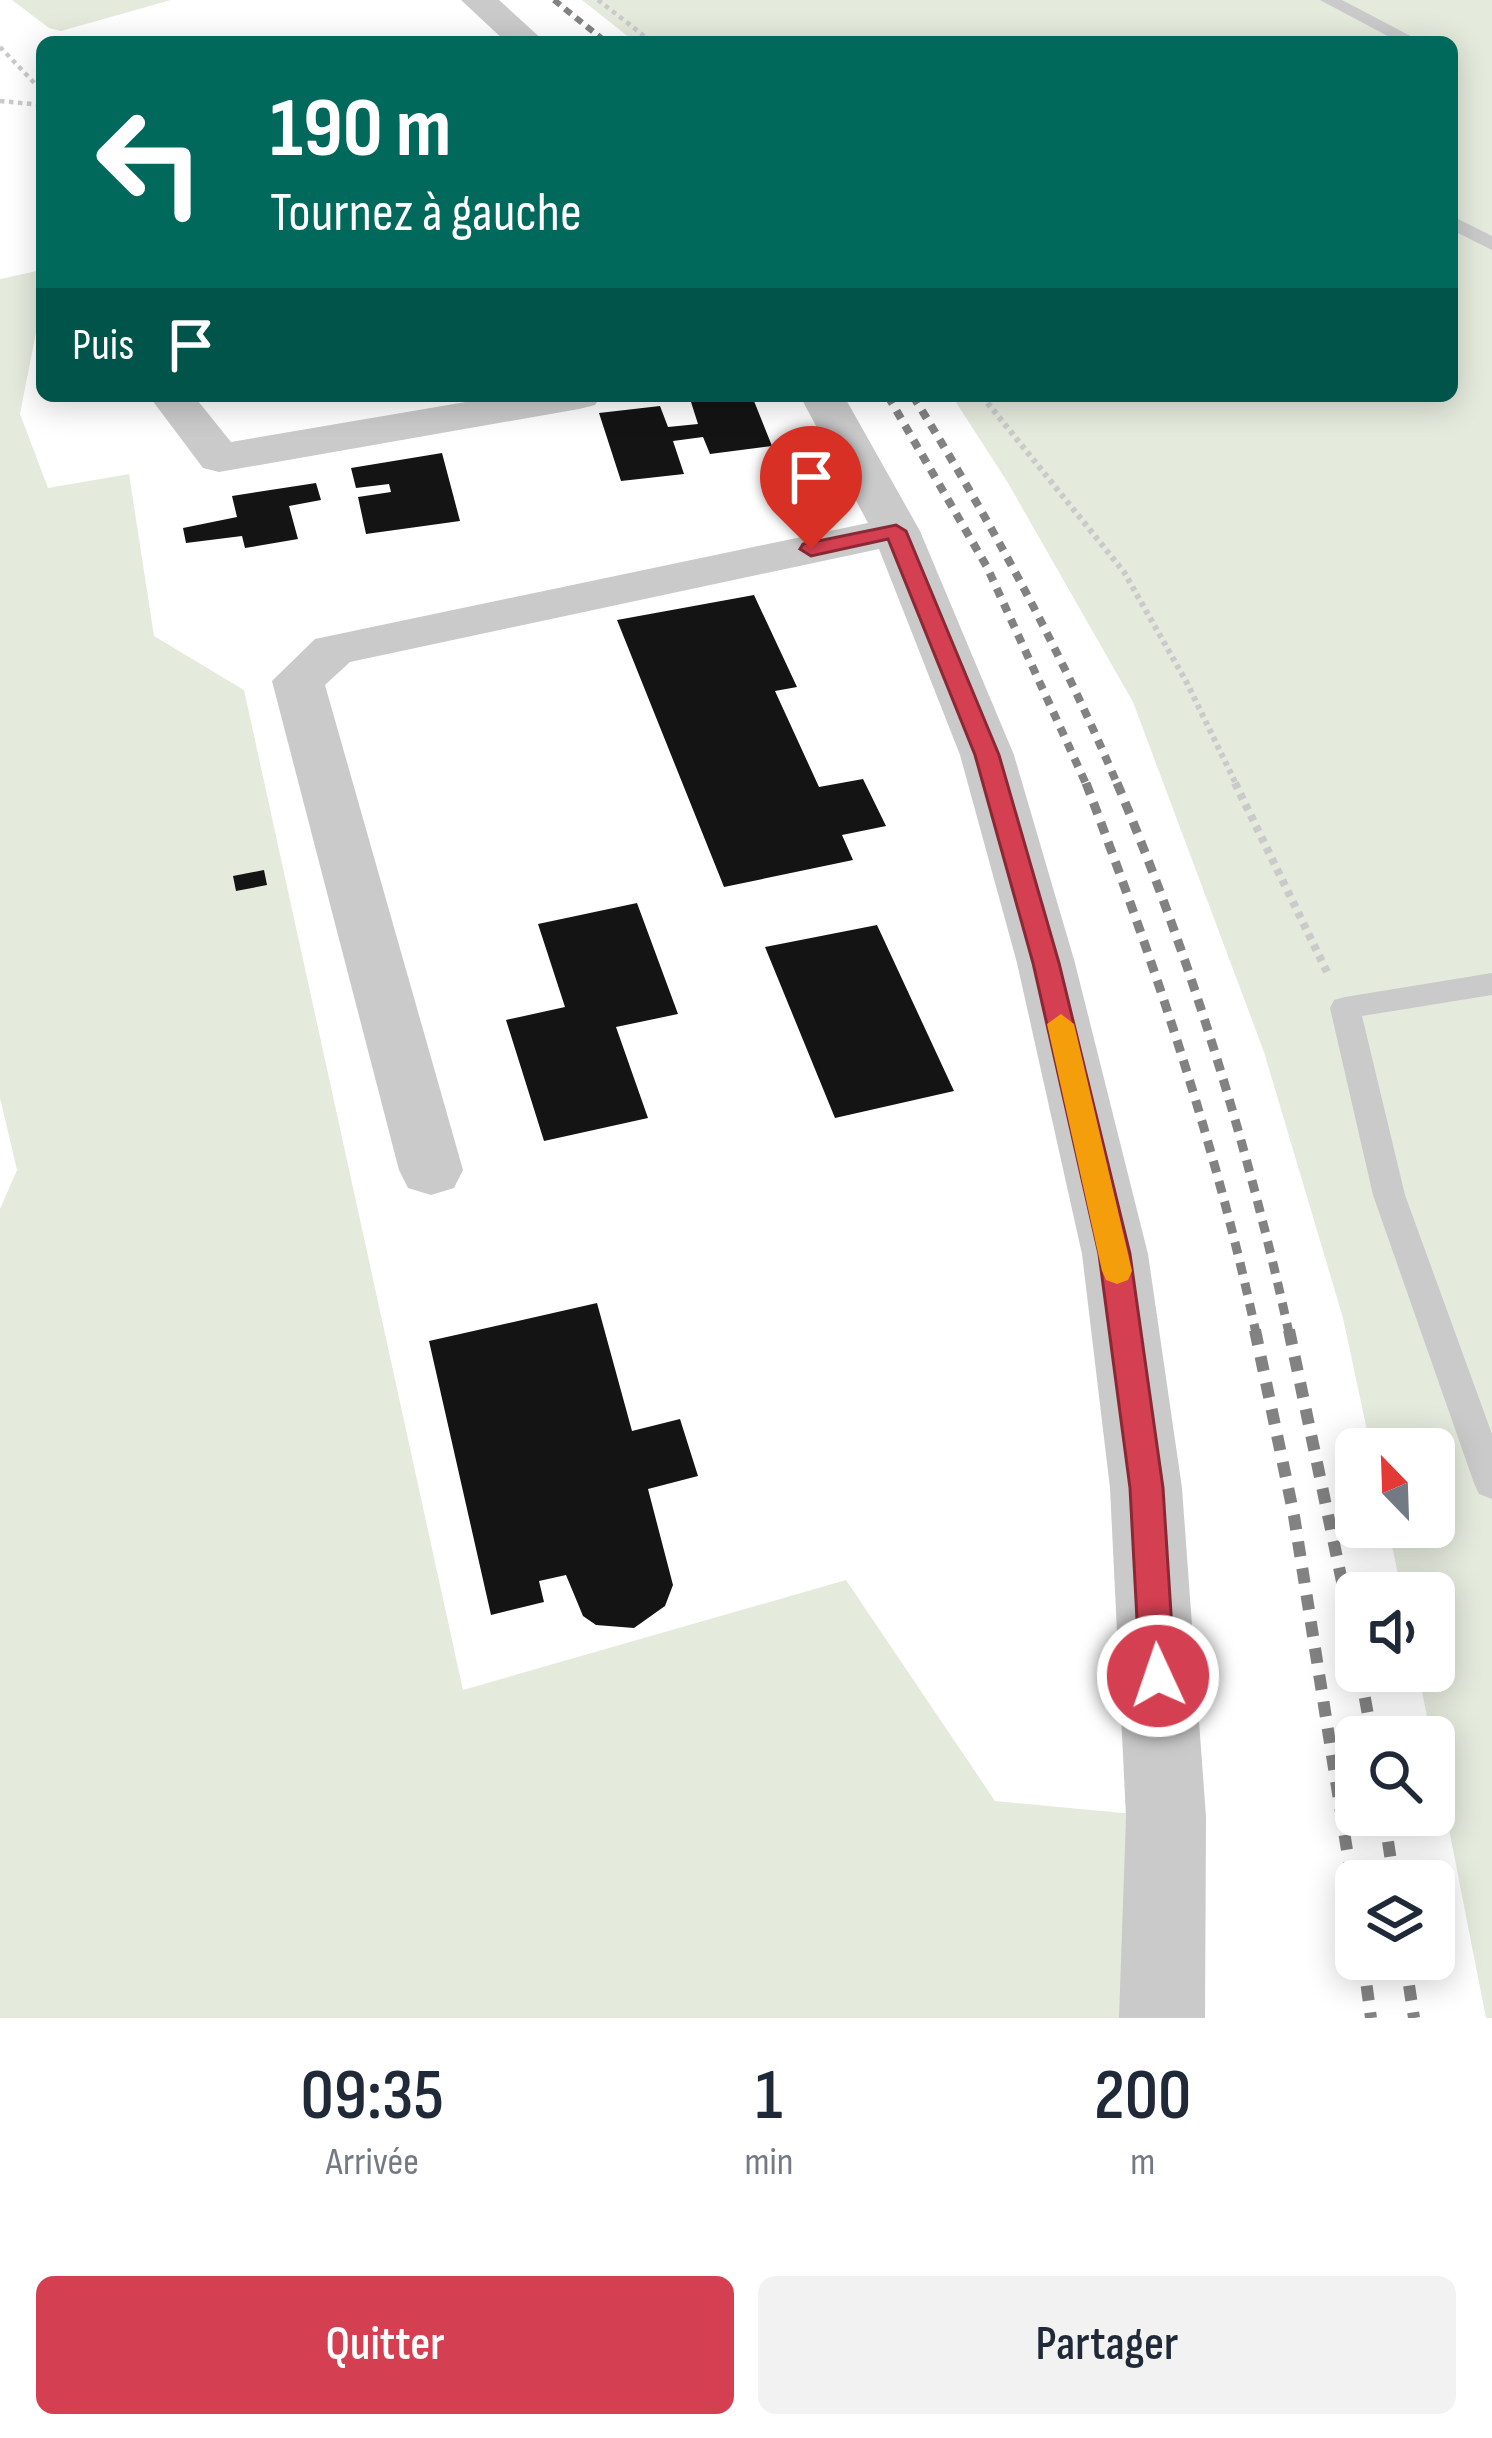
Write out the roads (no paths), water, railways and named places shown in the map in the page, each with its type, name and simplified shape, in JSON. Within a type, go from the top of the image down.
[{"type":"street","points":[[478,0],[519,36]]},
{"type":"street","points":[[176,402],[219,458],[544,402]]},
{"type":"street","points":[[825,402],[896,531],[987,755],[1046,963],[1114,1254],[1148,1512],[1166,1817],[1162,2018]]},
{"type":"street","points":[[431,1171],[298,681],[333,650],[896,531]]},
{"type":"lane","points":[[1329,0],[1406,36]]},
{"type":"lane","points":[[1458,225],[1492,244]]},
{"type":"lane","points":[[1492,984],[1345,1008],[1389,1195],[1492,1484]]},
{"type":"railway","points":[[554,0],[599,36]]},
{"type":"railway","points":[[891,402],[987,567],[1087,786]]},
{"type":"railway","points":[[917,402],[1023,587],[1118,786]]},
{"type":"railway","points":[[1086,783],[1182,1055],[1256,1333]]},
{"type":"railway","points":[[1117,783],[1215,1054],[1289,1333]]},
{"type":"railway","points":[[1255,1330],[1294,1516],[1349,1860]]},
{"type":"railway","points":[[1289,1330],[1340,1572]]},
{"type":"railway","points":[[1364,1692],[1368,1716]]},
{"type":"railway","points":[[1387,1836],[1391,1860]]},
{"type":"railway","points":[[1366,1980],[1371,2018]]},
{"type":"railway","points":[[1408,1980],[1414,2018]]}]
